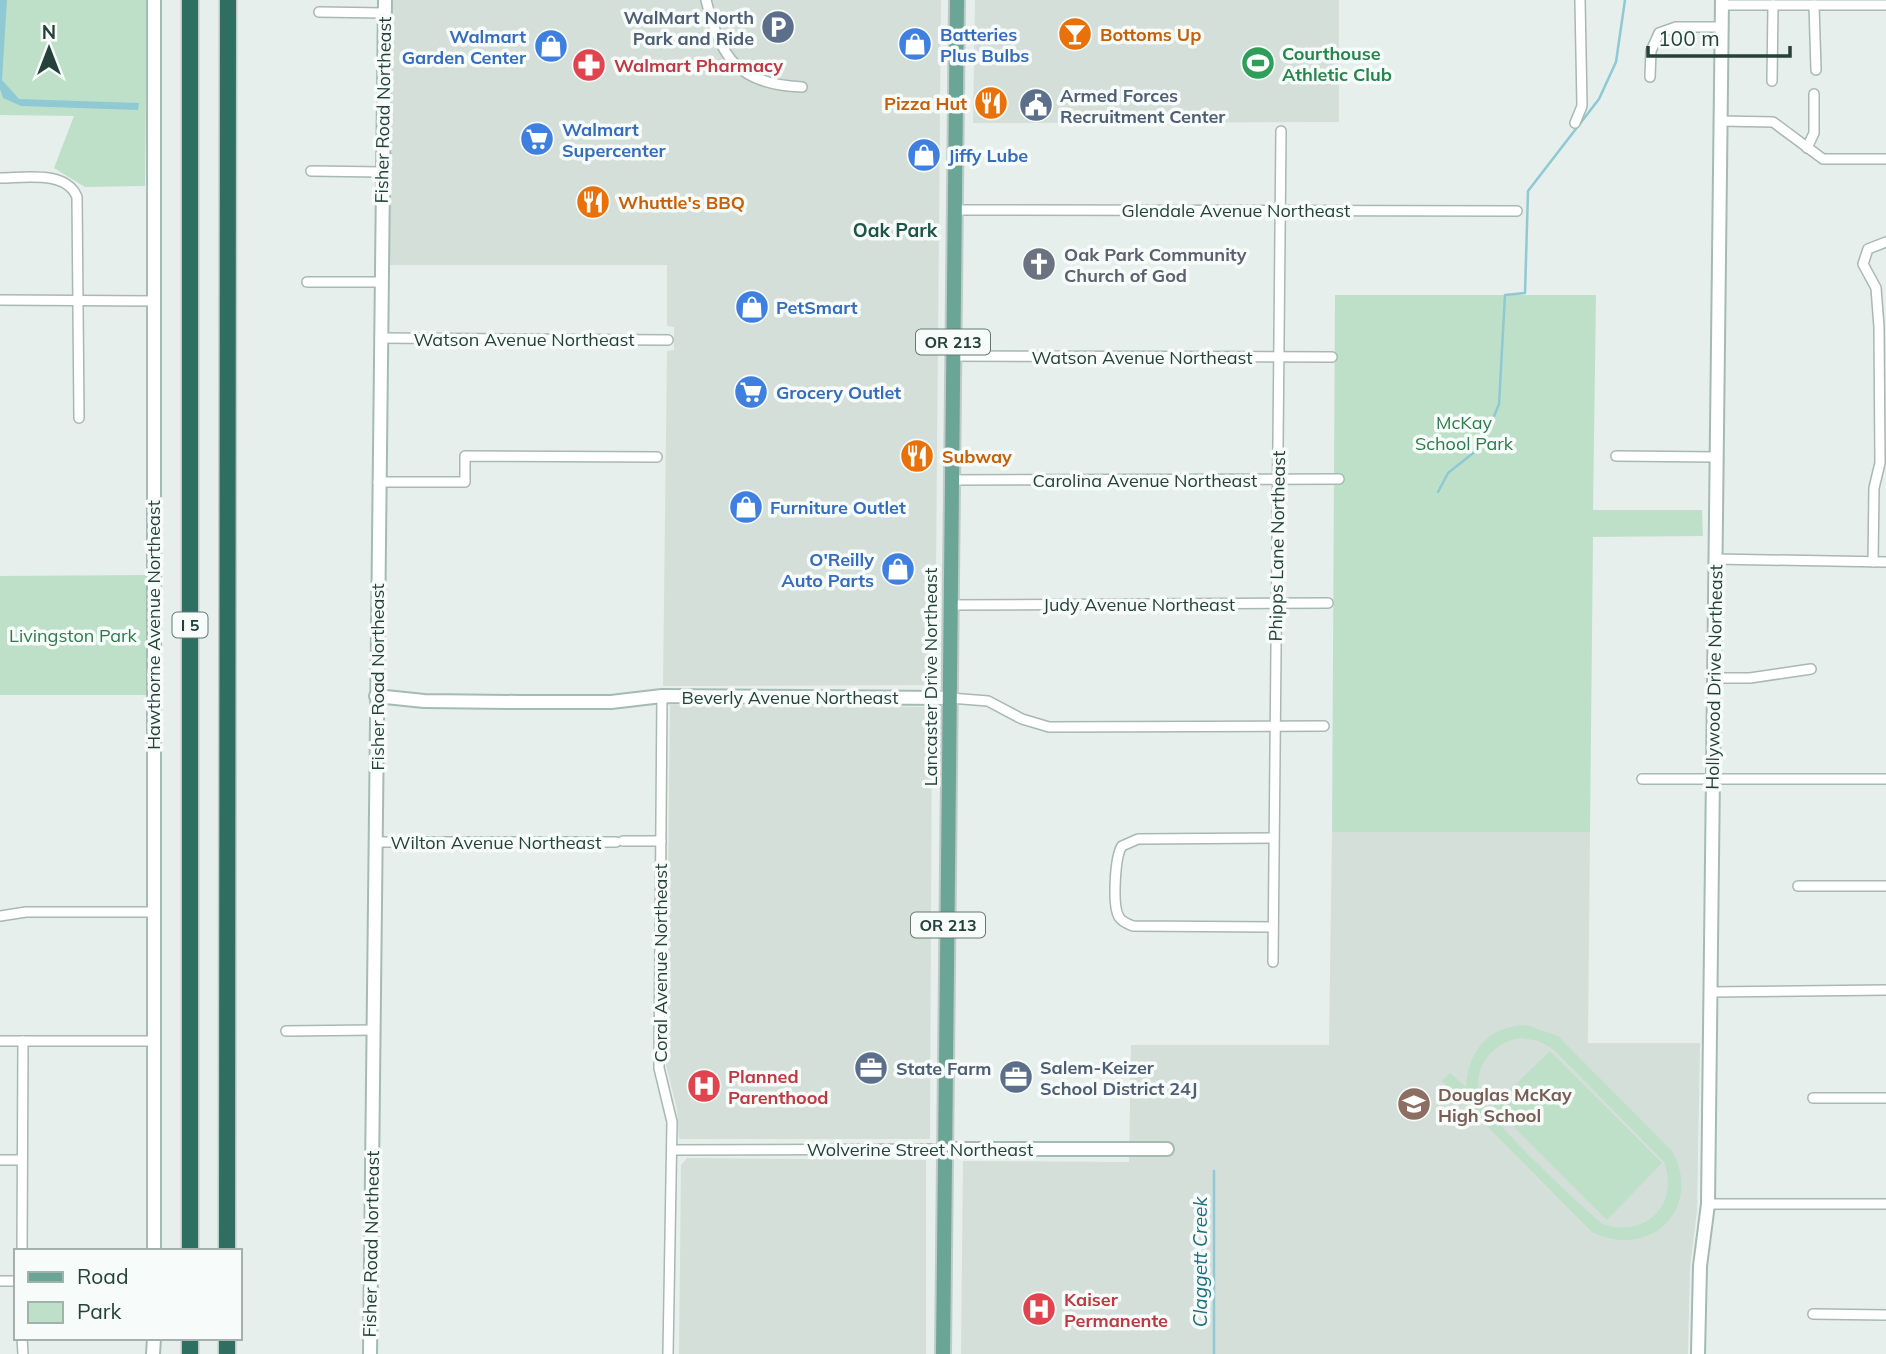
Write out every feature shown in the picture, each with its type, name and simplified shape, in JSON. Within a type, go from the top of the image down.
[{"type":"highway","name":"I 5","points":[[190,0],[190,1249]]},
{"type":"highway","name":"I 5","points":[[228,0],[228,1249]]},
{"type":"main road","name":"Lancaster Drive Northeast","points":[[943,1354],[957,0]]},
{"type":"street","name":"Hawthorne Avenue Northeast","points":[[154,0],[154,1249]]},
{"type":"street","points":[[706,0],[721,47],[739,71],[765,84],[802,87]]},
{"type":"street","points":[[1575,123],[1582,106],[1580,0]]},
{"type":"street","points":[[1721,2],[1886,5]]},
{"type":"street","name":"Hollywood Drive Northeast","points":[[1698,1354],[1700,1266],[1708,1204],[1721,2]]},
{"type":"street","points":[[1772,81],[1773,5]]},
{"type":"street","points":[[1814,5],[1816,69]]},
{"type":"street","points":[[319,12],[385,6]]},
{"type":"street","name":"Fisher Road Northeast","points":[[370,1354],[385,6]]},
{"type":"street","points":[[1650,77],[1651,51],[1659,33],[1676,27],[1721,27]]},
{"type":"street","points":[[1807,148],[1814,133],[1814,94]]},
{"type":"street","points":[[1720,121],[1773,122],[1785,128],[1823,159],[1886,159]]},
{"type":"street","name":"Phipps Lane Northeast","points":[[1272,962],[1282,131]]},
{"type":"street","points":[[310,171],[382,172]]},
{"type":"street","points":[[0,178],[53,179],[71,187],[79,208],[79,418]]},
{"type":"street","name":"Glendale Avenue Northeast","points":[[954,210],[1517,211]]},
{"type":"street","points":[[1873,562],[1874,488],[1880,463],[1883,327],[1876,288],[1864,270],[1863,259],[1874,244],[1886,242]]},
{"type":"street","points":[[307,282],[380,282]]},
{"type":"street","points":[[0,300],[153,301]]},
{"type":"street","name":"Watson Avenue Northeast","points":[[380,338],[668,340]]},
{"type":"street","name":"Watson Avenue Northeast","points":[[953,356],[1332,357]]},
{"type":"street","points":[[378,482],[465,482],[465,456],[657,457]]},
{"type":"street","points":[[1616,456],[1716,457]]},
{"type":"street","name":"Carolina Avenue Northeast","points":[[951,480],[1339,480]]},
{"type":"street","points":[[1715,559],[1886,562]]},
{"type":"street","name":"Judy Avenue Northeast","points":[[950,605],[1328,603]]},
{"type":"street","points":[[1714,678],[1750,678],[1811,669]]},
{"type":"street","name":"Beverly Avenue Northeast","points":[[376,696],[495,702],[611,702],[662,696],[950,698],[988,701],[1022,719],[1049,727],[1324,726]]},
{"type":"street","name":"Coral Avenue Northeast","points":[[662,696],[659,1068],[672,1116],[668,1354]]},
{"type":"street","points":[[1642,779],[1886,779]]},
{"type":"street","points":[[1271,927],[1133,926],[1119,918],[1116,909],[1116,860],[1122,846],[1138,839],[1272,838]]},
{"type":"street","name":"Wilton Avenue Northeast","points":[[375,842],[661,841]]},
{"type":"street","points":[[1798,886],[1886,886]]},
{"type":"street","points":[[0,916],[26,912],[153,912]]},
{"type":"street","points":[[1710,992],[1886,990]]},
{"type":"street","points":[[286,1031],[374,1030]]},
{"type":"street","points":[[0,1041],[153,1041]]},
{"type":"street","points":[[22,1249],[23,1041]]},
{"type":"street","points":[[1813,1098],[1886,1098]]},
{"type":"street","name":"Wolverine Street Northeast","points":[[672,1150],[1167,1149]]},
{"type":"street","points":[[0,1160],[22,1160]]},
{"type":"street","points":[[1708,1204],[1886,1204]]},
{"type":"street","points":[[1813,1314],[1886,1315]]},
{"type":"shaded area","points":[[391,0],[941,0],[935,685],[663,686],[667,351],[674,350],[674,327],[667,326],[667,265],[389,265]]},
{"type":"shaded area","points":[[975,0],[1339,0],[1339,122],[973,123]]},
{"type":"shaded area","points":[[670,705],[932,707],[930,1139],[679,1139],[677,1109],[666,1065]]},
{"type":"shaded area","name":"Douglas McKay High School","points":[[1332,832],[1590,832],[1588,1043],[1700,1043],[1697,1211],[1690,1268],[1688,1354],[961,1354],[963,1161],[1129,1162],[1131,1045],[1329,1045]]},
{"type":"shaded area","points":[[687,1158],[926,1160],[926,1354],[679,1354],[681,1165]]},
{"type":"green space","points":[[0,0],[147,0],[145,186],[85,187],[54,168],[74,116],[0,115]]},
{"type":"green space","name":"McKay School Park","points":[[1335,295],[1596,295],[1593,510],[1702,510],[1703,536],[1593,537],[1590,832],[1332,832]]},
{"type":"green space","name":"Livingston Park","points":[[146,575],[147,695],[0,695],[0,576]]},
{"type":"green space","points":[[1526,1025],[1558,1036],[1672,1151],[1680,1172],[1681,1192],[1676,1209],[1666,1224],[1651,1234],[1633,1240],[1613,1239],[1592,1232],[1442,1081],[1450,1073],[1466,1087],[1471,1062],[1482,1043],[1501,1030]],"holes":[[[1521,1038],[1538,1041],[1553,1049],[1664,1162],[1668,1177],[1667,1192],[1663,1204],[1645,1222],[1632,1227],[1603,1224],[1519,1145],[1482,1101],[1478,1079],[1485,1060],[1492,1052],[1500,1045]]]},
{"type":"green space","points":[[1550,1051],[1662,1163],[1607,1220],[1493,1106]]},
{"type":"water","points":[[0,0],[7,0],[2,80],[19,99],[139,103],[138,110],[21,106],[3,98],[0,89]]},
{"type":"waterway","name":"Claggett Creek","points":[[1438,492],[1448,473],[1482,446],[1499,404],[1505,295],[1525,293],[1528,191],[1599,99],[1616,62],[1625,0]]},
{"type":"waterway","name":"Claggett Creek","points":[[1214,1171],[1214,1354]]},
{"type":"place","name":"WalMart North Park and Ride","points":[[778,27]]},
{"type":"place","name":"Bottoms Up","points":[[1075,34]]},
{"type":"place","name":"Batteries Plus Bulbs","points":[[915,44]]},
{"type":"place","name":"Walmart Garden Center","points":[[551,46]]},
{"type":"place","name":"Courthouse Athletic Club","points":[[1258,63]]},
{"type":"place","name":"Walmart Pharmacy","points":[[589,65]]},
{"type":"place","name":"Pizza Hut","points":[[991,103]]},
{"type":"place","name":"Armed Forces Recruitment Center","points":[[1036,105]]},
{"type":"place","name":"Walmart Supercenter","points":[[537,139]]},
{"type":"place","name":"Jiffy Lube","points":[[924,155]]},
{"type":"place","name":"Whuttle's BBQ","points":[[593,202]]},
{"type":"place","name":"Oak Park Community Church of God","points":[[1039,264]]},
{"type":"place","name":"PetSmart","points":[[752,307]]},
{"type":"place","name":"Grocery Outlet","points":[[751,392]]},
{"type":"place","name":"Subway","points":[[917,456]]},
{"type":"place","name":"Furniture Outlet","points":[[746,507]]},
{"type":"place","name":"O'Reilly Auto Parts","points":[[898,569]]},
{"type":"place","name":"State Farm","points":[[871,1068]]},
{"type":"place","name":"Salem-Keizer School District 24J","points":[[1016,1077]]},
{"type":"place","name":"Planned Parenthood","points":[[704,1086]]},
{"type":"place","name":"Douglas McKay High School","points":[[1414,1104]]},
{"type":"place","name":"Kaiser Permanente","points":[[1039,1309]]},
{"type":"district","name":"Oak Park","points":[[895,230]]}]
